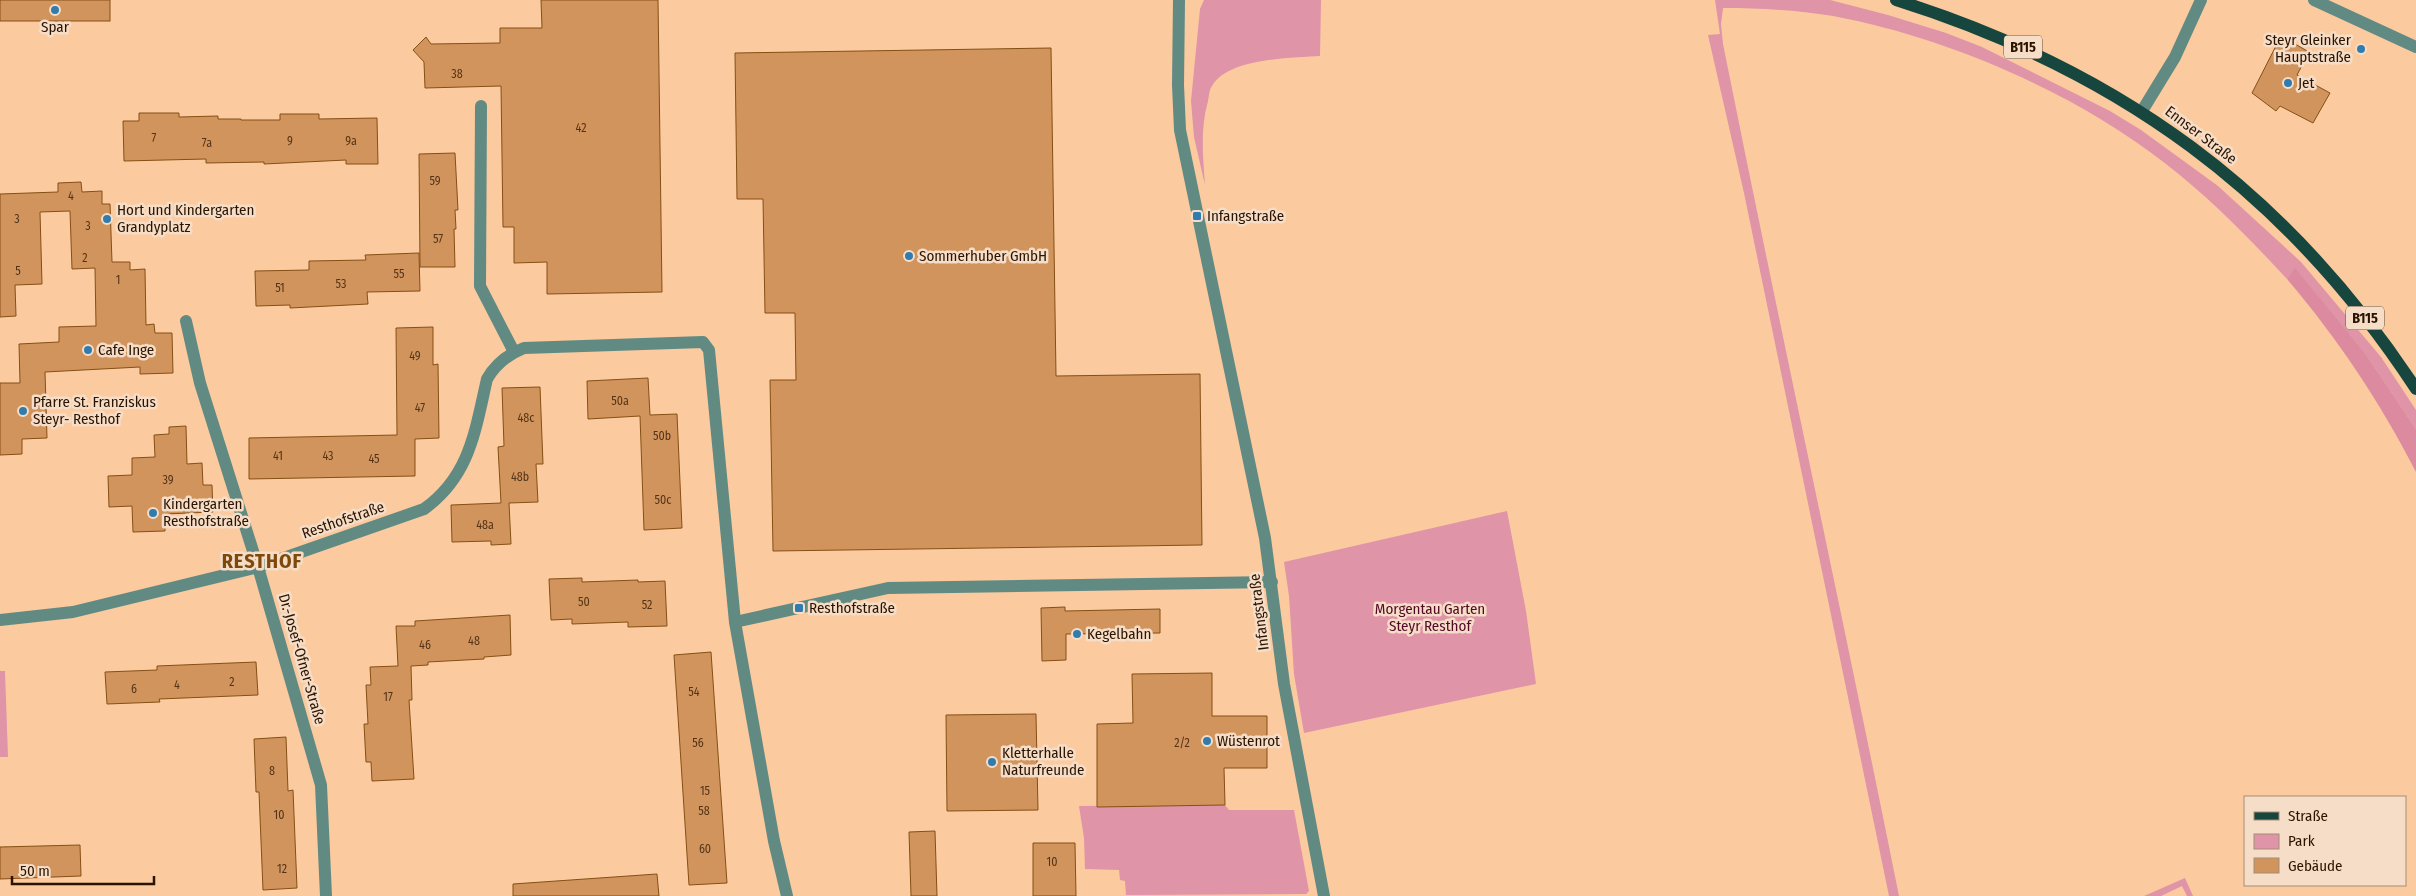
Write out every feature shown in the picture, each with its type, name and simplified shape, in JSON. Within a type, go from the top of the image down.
[{"type":"main road","name":"Ennser Straße","points":[[1896,0],[1942,14],[2008,41],[2102,87],[2142,111],[2198,151],[2240,185],[2309,251],[2352,301],[2395,356],[2416,389]]},
{"type":"street","name":"Infangstraße","points":[[1178,0],[1180,130],[1263,528],[1272,582],[1284,684],[1324,896]]},
{"type":"street","points":[[2142,111],[2175,57],[2201,0]]},
{"type":"street","points":[[2314,0],[2416,46]]},
{"type":"street","points":[[481,106],[480,286],[514,352]]},
{"type":"street","name":"Dr.-Josef-Ofner-Straße","points":[[186,321],[200,383],[258,567],[321,785],[326,896]]},
{"type":"street","name":"Resthofstraße","points":[[0,620],[73,612],[258,567],[424,509],[441,497],[460,472],[469,454],[487,379],[491,371],[514,352],[524,348],[543,345],[698,341],[705,344],[709,350],[735,622],[774,842],[787,896]]},
{"type":"street","points":[[735,622],[888,588],[1272,582]]},
{"type":"green space","points":[[1204,0],[1321,0],[1320,56],[1277,59],[1246,65],[1220,77],[1212,86],[1205,111],[1203,132],[1205,185],[1194,137],[1191,101],[1200,9]]},
{"type":"green space","points":[[1715,0],[1830,0],[1888,15],[1946,33],[1982,47],[2110,111],[2141,130],[2218,186],[2301,262],[2381,357],[2416,410],[2416,429],[2365,353],[2295,269],[2287,279],[2229,219],[2182,177],[2130,138],[2092,114],[2008,71],[1964,53],[1876,25],[1805,12],[1723,8],[1721,24],[1723,44],[1899,896],[1889,896],[1744,193],[1708,35],[1720,34]]},
{"type":"green space","name":"Morgentau Garten Steyr Resthof","points":[[1507,511],[1526,611],[1536,684],[1304,733],[1294,674],[1289,596],[1284,562]]},
{"type":"green space","points":[[0,671],[5,671],[8,757],[0,757]]},
{"type":"green space","points":[[1225,805],[1229,810],[1294,810],[1309,891],[1306,894],[1126,895],[1125,881],[1120,880],[1119,870],[1085,869],[1084,838],[1079,806]]},
{"type":"green space","points":[[2185,878],[2193,896],[2187,896],[2182,886],[2161,896],[2144,896]]},
{"type":"shaded area","points":[[2295,268],[2365,353],[2416,429],[2416,472],[2373,396],[2341,348],[2287,279]]},
{"type":"building","name":"Spar","points":[[0,0],[110,0],[110,21],[0,21]]},
{"type":"building","points":[[541,0],[658,0],[662,292],[547,294],[547,262],[514,263],[514,227],[503,227],[501,86],[425,88],[424,62],[413,50],[426,37],[431,44],[500,43],[500,28],[542,28]]},
{"type":"building","points":[[2281,36],[2309,52],[2297,75],[2330,93],[2313,123],[2280,106],[2276,111],[2252,93]]},
{"type":"building","name":"Sommerhuber GmbH","points":[[1051,48],[1056,376],[1200,374],[1202,545],[773,551],[770,380],[796,380],[795,313],[765,313],[763,199],[737,199],[735,53]]},
{"type":"building","points":[[139,113],[179,113],[179,117],[218,116],[218,119],[241,120],[280,120],[280,114],[319,114],[319,119],[377,118],[378,164],[346,164],[346,160],[264,164],[264,162],[206,163],[206,159],[124,161],[123,121],[139,121]]},
{"type":"building","points":[[455,153],[458,210],[455,210],[456,229],[454,229],[455,267],[420,267],[419,154]]},
{"type":"building","points":[[81,182],[82,192],[102,191],[102,204],[110,204],[112,262],[130,262],[130,270],[145,269],[146,325],[154,324],[155,333],[172,333],[173,373],[140,374],[140,367],[45,372],[47,438],[22,439],[22,454],[0,455],[0,383],[20,383],[19,344],[59,342],[59,327],[96,326],[95,268],[72,269],[70,211],[40,212],[42,284],[15,285],[16,316],[0,317],[0,194],[58,192],[58,183]]},
{"type":"building","points":[[419,253],[420,291],[367,292],[368,304],[290,308],[290,305],[256,306],[255,271],[309,270],[309,261],[366,260],[365,255]]},
{"type":"building","points":[[433,327],[433,365],[438,364],[439,438],[415,439],[415,476],[249,479],[249,438],[397,435],[396,328]]},
{"type":"building","points":[[648,378],[650,415],[677,414],[682,528],[644,530],[640,416],[588,419],[587,381]]},
{"type":"building","points":[[540,387],[543,464],[536,464],[538,502],[509,503],[511,544],[491,545],[491,541],[452,542],[451,505],[501,503],[498,447],[504,446],[502,388]]},
{"type":"building","points":[[186,426],[187,464],[202,463],[203,485],[212,485],[213,512],[165,514],[165,531],[133,532],[132,506],[109,507],[108,476],[132,475],[132,458],[155,457],[154,435],[169,434],[169,427]]},
{"type":"building","points":[[582,578],[582,582],[665,581],[667,626],[628,627],[628,622],[572,624],[572,619],[551,620],[549,579]]},
{"type":"building","name":"Kegelbahn","points":[[1065,607],[1065,611],[1160,609],[1160,633],[1066,634],[1066,660],[1042,661],[1041,608]]},
{"type":"building","points":[[510,615],[511,655],[484,657],[484,659],[428,662],[428,665],[411,666],[412,700],[409,700],[414,779],[372,781],[371,762],[366,762],[364,724],[368,724],[366,685],[371,685],[370,667],[398,666],[396,626],[415,626],[415,621]]},
{"type":"building","points":[[711,652],[727,883],[689,885],[674,655]]},
{"type":"building","points":[[256,662],[258,695],[159,699],[160,702],[107,704],[105,672],[157,670],[157,666]]},
{"type":"building","points":[[1212,673],[1212,716],[1267,716],[1267,768],[1224,768],[1225,805],[1097,807],[1097,724],[1133,723],[1132,674]]},
{"type":"building","name":"Kletterhalle Naturfreunde","points":[[1036,714],[1038,810],[947,811],[946,715]]},
{"type":"building","points":[[286,737],[288,791],[293,790],[297,888],[263,890],[259,792],[256,792],[254,739]]},
{"type":"building","points":[[935,831],[937,896],[911,896],[909,832]]},
{"type":"building","points":[[1033,843],[1075,843],[1076,896],[1033,896]]},
{"type":"building","points":[[80,845],[81,876],[0,879],[0,847]]},
{"type":"building","points":[[657,874],[659,896],[513,896],[513,884]]},
{"type":"place","name":"Spar","points":[[55,10]]},
{"type":"place","name":"Steyr Gleinker Hauptstraße","points":[[2361,49]]},
{"type":"place","name":"Jet","points":[[2288,83]]},
{"type":"place","name":"Infangstraße","points":[[1197,216]]},
{"type":"place","name":"Hort und Kindergarten Grandyplatz","points":[[107,219]]},
{"type":"place","name":"Sommerhuber GmbH","points":[[909,256]]},
{"type":"place","name":"Cafe Inge","points":[[88,350]]},
{"type":"place","name":"Pfarre St. Franziskus Steyr- Resthof","points":[[23,411]]},
{"type":"place","name":"Kindergarten Resthofstraße","points":[[153,513]]},
{"type":"place","name":"Resthofstraße","points":[[799,608]]},
{"type":"place","name":"Kegelbahn","points":[[1077,634]]},
{"type":"place","name":"Wüstenrot","points":[[1207,741]]},
{"type":"place","name":"Kletterhalle Naturfreunde","points":[[992,762]]},
{"type":"district","name":"RESTHOF","points":[[262,561]]}]
